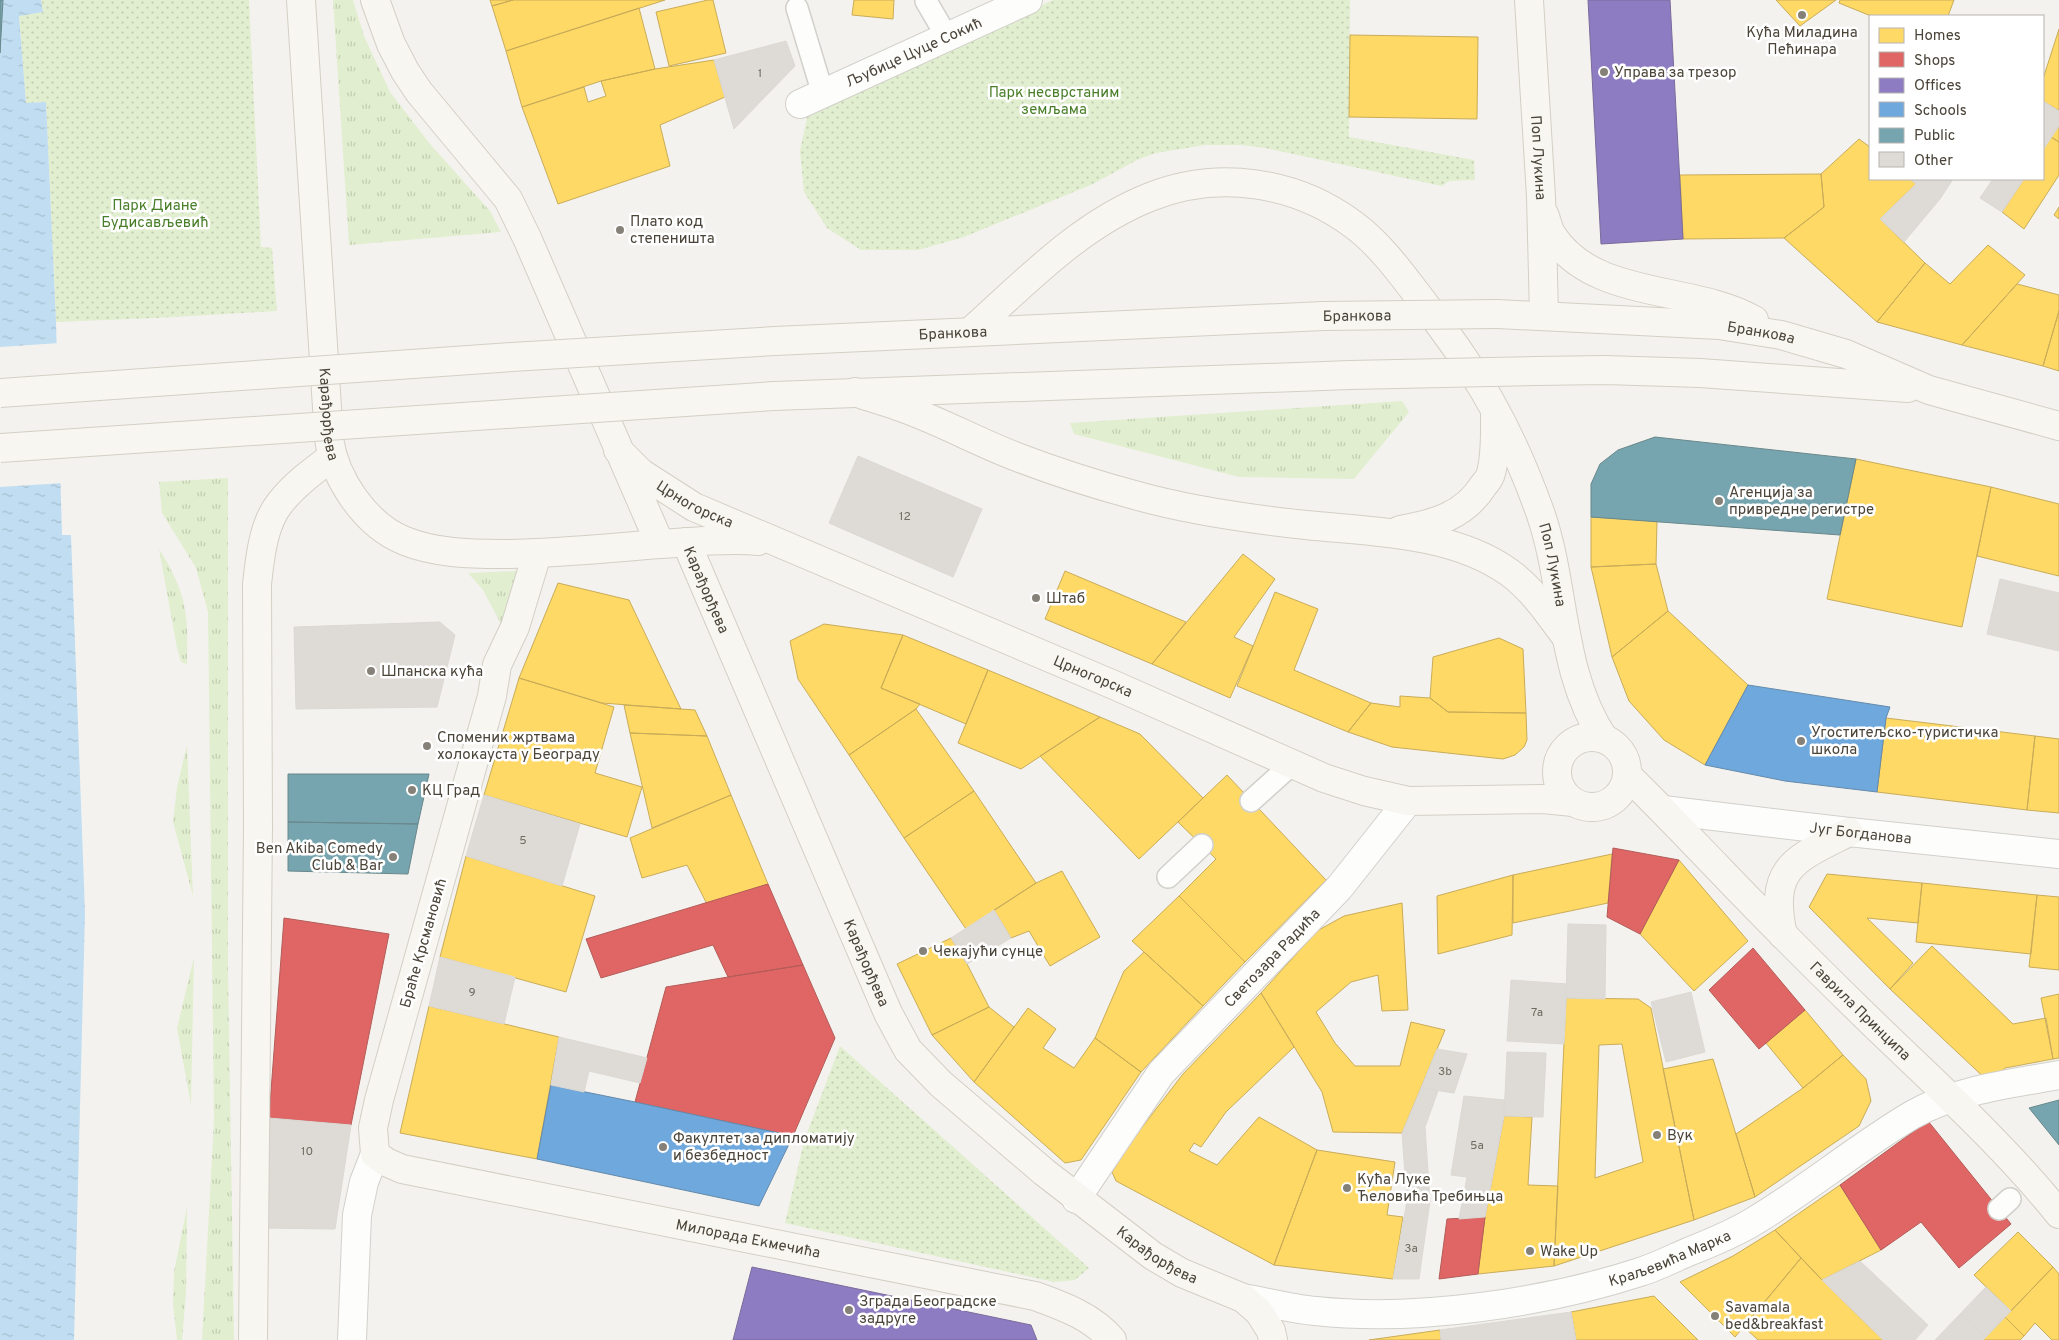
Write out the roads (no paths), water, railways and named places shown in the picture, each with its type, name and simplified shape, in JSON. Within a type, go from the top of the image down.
[{"type":"main road","name":"Карађорђева","points":[[301,0],[329,439],[332,457],[342,481],[379,525],[393,535],[420,546],[476,554],[538,554],[673,543]]},
{"type":"main road","name":"Карађорђева","points":[[375,0],[392,44],[410,78],[508,199],[527,238],[618,450],[673,543],[884,1004],[908,1050],[941,1084],[1076,1198],[1153,1256],[1182,1273],[1211,1286],[1227,1290],[1242,1298],[1259,1312],[1271,1331],[1273,1340]]},
{"type":"main road","name":"Поп Лукина","points":[[1529,0],[1541,206],[1544,315]]},
{"type":"main road","name":"Поп Лукина","points":[[970,332],[1080,235],[1126,207],[1151,196],[1181,187],[1216,181],[1245,182],[1272,187],[1302,197],[1331,211],[1355,226],[1398,269],[1463,357],[1519,456],[1541,515],[1559,587],[1567,638],[1581,696],[1596,727],[1604,738]]},
{"type":"main road","points":[[1541,206],[1551,235],[1567,253],[1585,268],[1627,284],[1688,297],[1723,307],[1749,317],[1781,335]]},
{"type":"main road","name":"Бранкова","points":[[0,393],[512,357],[775,341],[1323,316],[1496,314],[1719,325],[1781,335],[1846,354],[1929,390],[2059,426]]},
{"type":"main road","name":"Бранкова","points":[[0,448],[774,396],[1350,374],[1605,370],[1700,373],[1929,390]]},
{"type":"main road","points":[[855,392],[904,408],[1022,459],[1094,484],[1140,497],[1246,516],[1389,532],[1452,545],[1509,572],[1525,585],[1567,638]]},
{"type":"main road","points":[[1389,532],[1426,526],[1444,519],[1464,509],[1478,494],[1491,475],[1495,443],[1495,412]]},
{"type":"main road","name":"Црногорска","points":[[618,450],[641,473],[694,507],[1114,685],[1291,765],[1364,791],[1408,801]]},
{"type":"main road","points":[[253,1340],[258,827],[257,584],[260,558],[266,533],[279,504],[302,480],[332,457]]},
{"type":"main road","name":"Црногорска","points":[[673,543],[749,541],[780,545]]},
{"type":"main road","name":"Браће Крсмановић","points":[[375,1154],[373,1128],[379,1100],[492,696],[497,665],[515,627],[538,554]]},
{"type":"main road","name":"Поп Лукина","points":[[1575,740],[1580,716],[1581,696]]},
{"type":"main road","points":[[1573,802],[1564,794],[1558,783],[1558,759],[1564,749],[1575,740],[1592,736],[1604,738],[1614,744],[1622,753],[1626,764],[1627,775],[1624,787],[1617,797],[1608,804]]},
{"type":"main road","points":[[1513,799],[1540,784],[1557,766]]},
{"type":"main road","points":[[1627,775],[1663,810]]},
{"type":"main road","points":[[1408,801],[1543,799],[1573,802],[1584,806],[1596,807],[1608,804],[1663,810]]},
{"type":"main road","name":"Гаврила Принципа","points":[[1663,810],[1784,935],[1916,1067],[1951,1098],[2059,1214]]},
{"type":"main road","points":[[1784,935],[1778,912],[1779,890],[1787,871],[1798,860],[1815,849],[1849,832]]},
{"type":"main road","name":"Милорада Екмечића","points":[[375,1154],[402,1170],[1035,1296],[1082,1315],[1105,1332],[1112,1340]]},
{"type":"street","name":"Љубице Цуце Сокић","points":[[812,99],[1028,0]]},
{"type":"street","name":"Светозара Радића","points":[[1076,1198],[1154,1069],[1339,888],[1408,801]]},
{"type":"street","name":"Југ Богданова","points":[[1663,810],[2059,854]]},
{"type":"street","name":"Краљевића Марка","points":[[1242,1298],[1315,1311],[1371,1314],[1434,1311],[1500,1304],[1555,1294],[1641,1272],[1755,1221],[1913,1114],[1951,1098],[1983,1089],[2059,1075]]},
{"type":"street","name":"Браће Крсмановић","points":[[352,1340],[357,1214],[364,1182],[375,1154]]},
{"type":"lane","points":[[926,1],[947,37]]},
{"type":"lane","points":[[796,8],[812,99]]},
{"type":"lane","points":[[1251,801],[1291,765]]},
{"type":"lane","points":[[1168,877],[1202,845]]},
{"type":"water","points":[[0,0],[41,0],[43,12],[19,16],[26,103],[46,102],[56,322],[62,535],[71,535],[85,913],[74,1340],[0,1340]]},
{"type":"place","name":"Кућа Миладина Пећинара","points":[[1802,15]]},
{"type":"place","name":"Управа за трезор","points":[[1604,72]]},
{"type":"place","name":"Плато код степеништа","points":[[620,230]]},
{"type":"place","name":"Агенција за привредне регистре","points":[[1719,501]]},
{"type":"place","name":"Штаб","points":[[1036,598]]},
{"type":"place","name":"Шпанска кућа","points":[[371,671]]},
{"type":"place","name":"Угоститељско-туристичка школа","points":[[1801,741]]},
{"type":"place","name":"Споменик жртвама холокауста у Београду","points":[[427,746]]},
{"type":"place","name":"КЦ Град","points":[[412,790]]},
{"type":"place","name":"Ben Akiba Comedy Club & Bar","points":[[393,857]]},
{"type":"place","name":"Чекајући сунце","points":[[923,951]]},
{"type":"place","name":"Вук","points":[[1657,1135]]},
{"type":"place","name":"Факултет за дипломатију и безбедност","points":[[663,1147]]},
{"type":"place","name":"Кућа Луке Ћеловића Требињца","points":[[1347,1188]]},
{"type":"place","name":"Wake Up","points":[[1530,1251]]},
{"type":"place","name":"Зграда Београдске задруге","points":[[849,1310]]},
{"type":"place","name":"Savamala bed&breakfast","points":[[1715,1316]]},
{"type":"park label","name":"Парк несврстаним земљама","points":[[1054,100]]},
{"type":"park label","name":"Парк Диане Будисављевић","points":[[155,214]]}]
